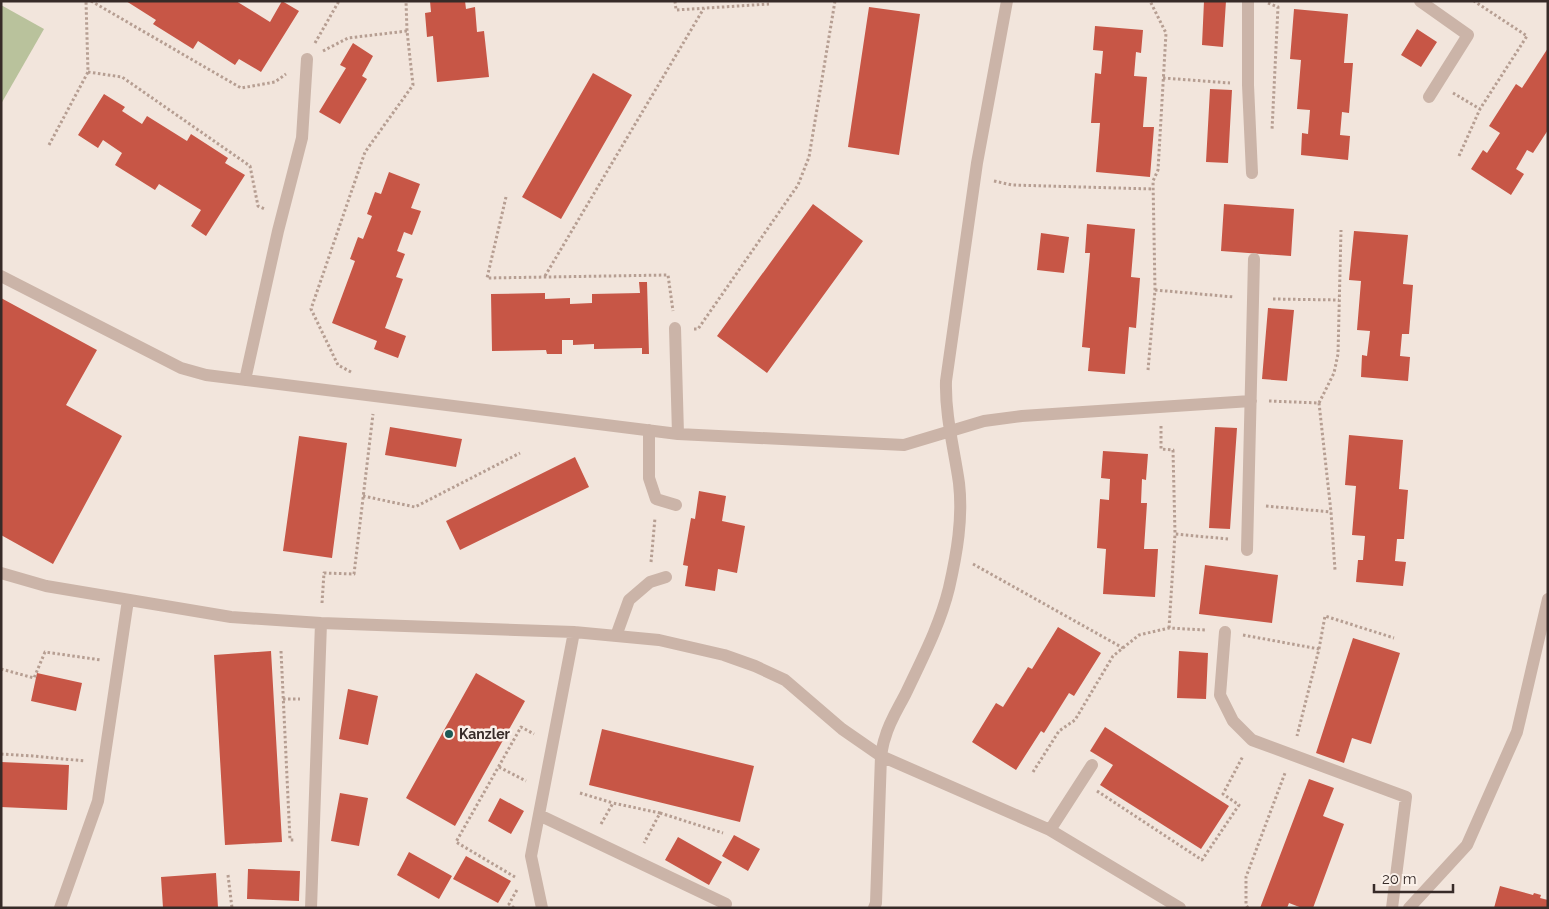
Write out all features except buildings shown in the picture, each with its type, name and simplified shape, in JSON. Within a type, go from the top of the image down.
[{"type":"street","points":[[874,908],[876,902],[881,756],[885,737],[939,621],[956,555],[961,509],[959,483],[947,416],[946,381],[975,177],[1007,1]]},
{"type":"street","points":[[1248,1],[1248,85],[1252,174]]},
{"type":"street","points":[[1420,1],[1468,35],[1429,97]]},
{"type":"street","points":[[245,380],[282,216],[302,138],[306,59]]},
{"type":"street","points":[[1247,545],[1254,259]]},
{"type":"street","points":[[1,276],[180,368],[206,375],[678,434],[904,445],[984,421],[1022,416],[1251,401]]},
{"type":"street","points":[[675,328],[678,434]]},
{"type":"street","points":[[649,430],[649,478],[656,499],[676,505]]},
{"type":"street","points":[[1,573],[46,586],[231,618],[574,632],[659,640],[724,655],[755,666],[785,680],[842,729],[881,756],[1050,830],[1180,908]]},
{"type":"street","points":[[616,636],[629,600],[650,582],[666,577]]},
{"type":"street","points":[[1409,908],[1467,845],[1517,732],[1548,599]]},
{"type":"street","points":[[60,908],[98,800],[128,600]]},
{"type":"street","points":[[311,908],[320,623]]},
{"type":"street","points":[[542,908],[531,856],[574,632]]},
{"type":"street","points":[[1225,632],[1220,695],[1233,721],[1252,740],[1406,797],[1392,908]]},
{"type":"street","points":[[1050,830],[1092,765]]},
{"type":"street","points":[[539,815],[726,904]]},
{"type":"path","points":[[49,145],[88,72],[86,1]]},
{"type":"path","points":[[91,1],[241,88],[275,82],[306,59],[339,1]]},
{"type":"path","points":[[358,375],[338,365],[311,309],[365,152],[413,85],[407,32],[406,1]]},
{"type":"path","points":[[675,1],[676,10],[769,4]]},
{"type":"path","points":[[506,197],[487,278],[668,275],[675,328],[698,329],[798,185],[809,157],[834,1]]},
{"type":"path","points":[[1148,370],[1155,290],[1153,181],[1158,170],[1166,33],[1150,1]]},
{"type":"path","points":[[1265,1],[1278,7],[1271,136]]},
{"type":"path","points":[[1459,156],[1480,109],[1527,36],[1474,1]]},
{"type":"path","points":[[544,277],[704,8]]},
{"type":"path","points":[[326,50],[348,38],[407,32]]},
{"type":"path","points":[[88,72],[122,77],[250,166],[258,206],[282,216]]},
{"type":"path","points":[[1163,78],[1248,85]]},
{"type":"path","points":[[1437,84],[1480,109]]},
{"type":"path","points":[[975,177],[1012,185],[1153,189]]},
{"type":"path","points":[[1335,570],[1331,512],[1319,403],[1334,373],[1338,354],[1342,230]]},
{"type":"path","points":[[320,623],[324,572],[354,574],[375,396]]},
{"type":"path","points":[[1251,401],[1319,403]]},
{"type":"path","points":[[1160,407],[1162,449],[1173,450],[1175,534],[1169,628]]},
{"type":"path","points":[[363,496],[415,507],[520,453]]},
{"type":"path","points":[[650,582],[656,499]]},
{"type":"path","points":[[1248,505],[1331,512]]},
{"type":"path","points":[[1175,534],[1247,545]]},
{"type":"path","points":[[956,555],[1123,648]]},
{"type":"path","points":[[1319,649],[1326,616],[1394,638]]},
{"type":"path","points":[[281,651],[290,840],[313,839]]},
{"type":"path","points":[[1,669],[34,678],[45,652],[119,662]]},
{"type":"path","points":[[514,908],[509,904],[522,881],[456,842],[521,727],[553,744]]},
{"type":"path","points":[[1082,781],[1202,860],[1239,805],[1223,794],[1252,740]]},
{"type":"path","points":[[1,754],[104,763]]},
{"type":"path","points":[[498,766],[544,791]]},
{"type":"path","points":[[580,793],[613,803],[660,812],[722,833]]},
{"type":"path","points":[[593,840],[613,803]]},
{"type":"path","points":[[635,860],[660,812]]},
{"type":"path","points":[[228,875],[232,908]]},
{"type":"green space","points":[[1,5],[44,29],[1,104]]},
{"type":"place","name":"Kanzler","points":[[449,734]]}]
